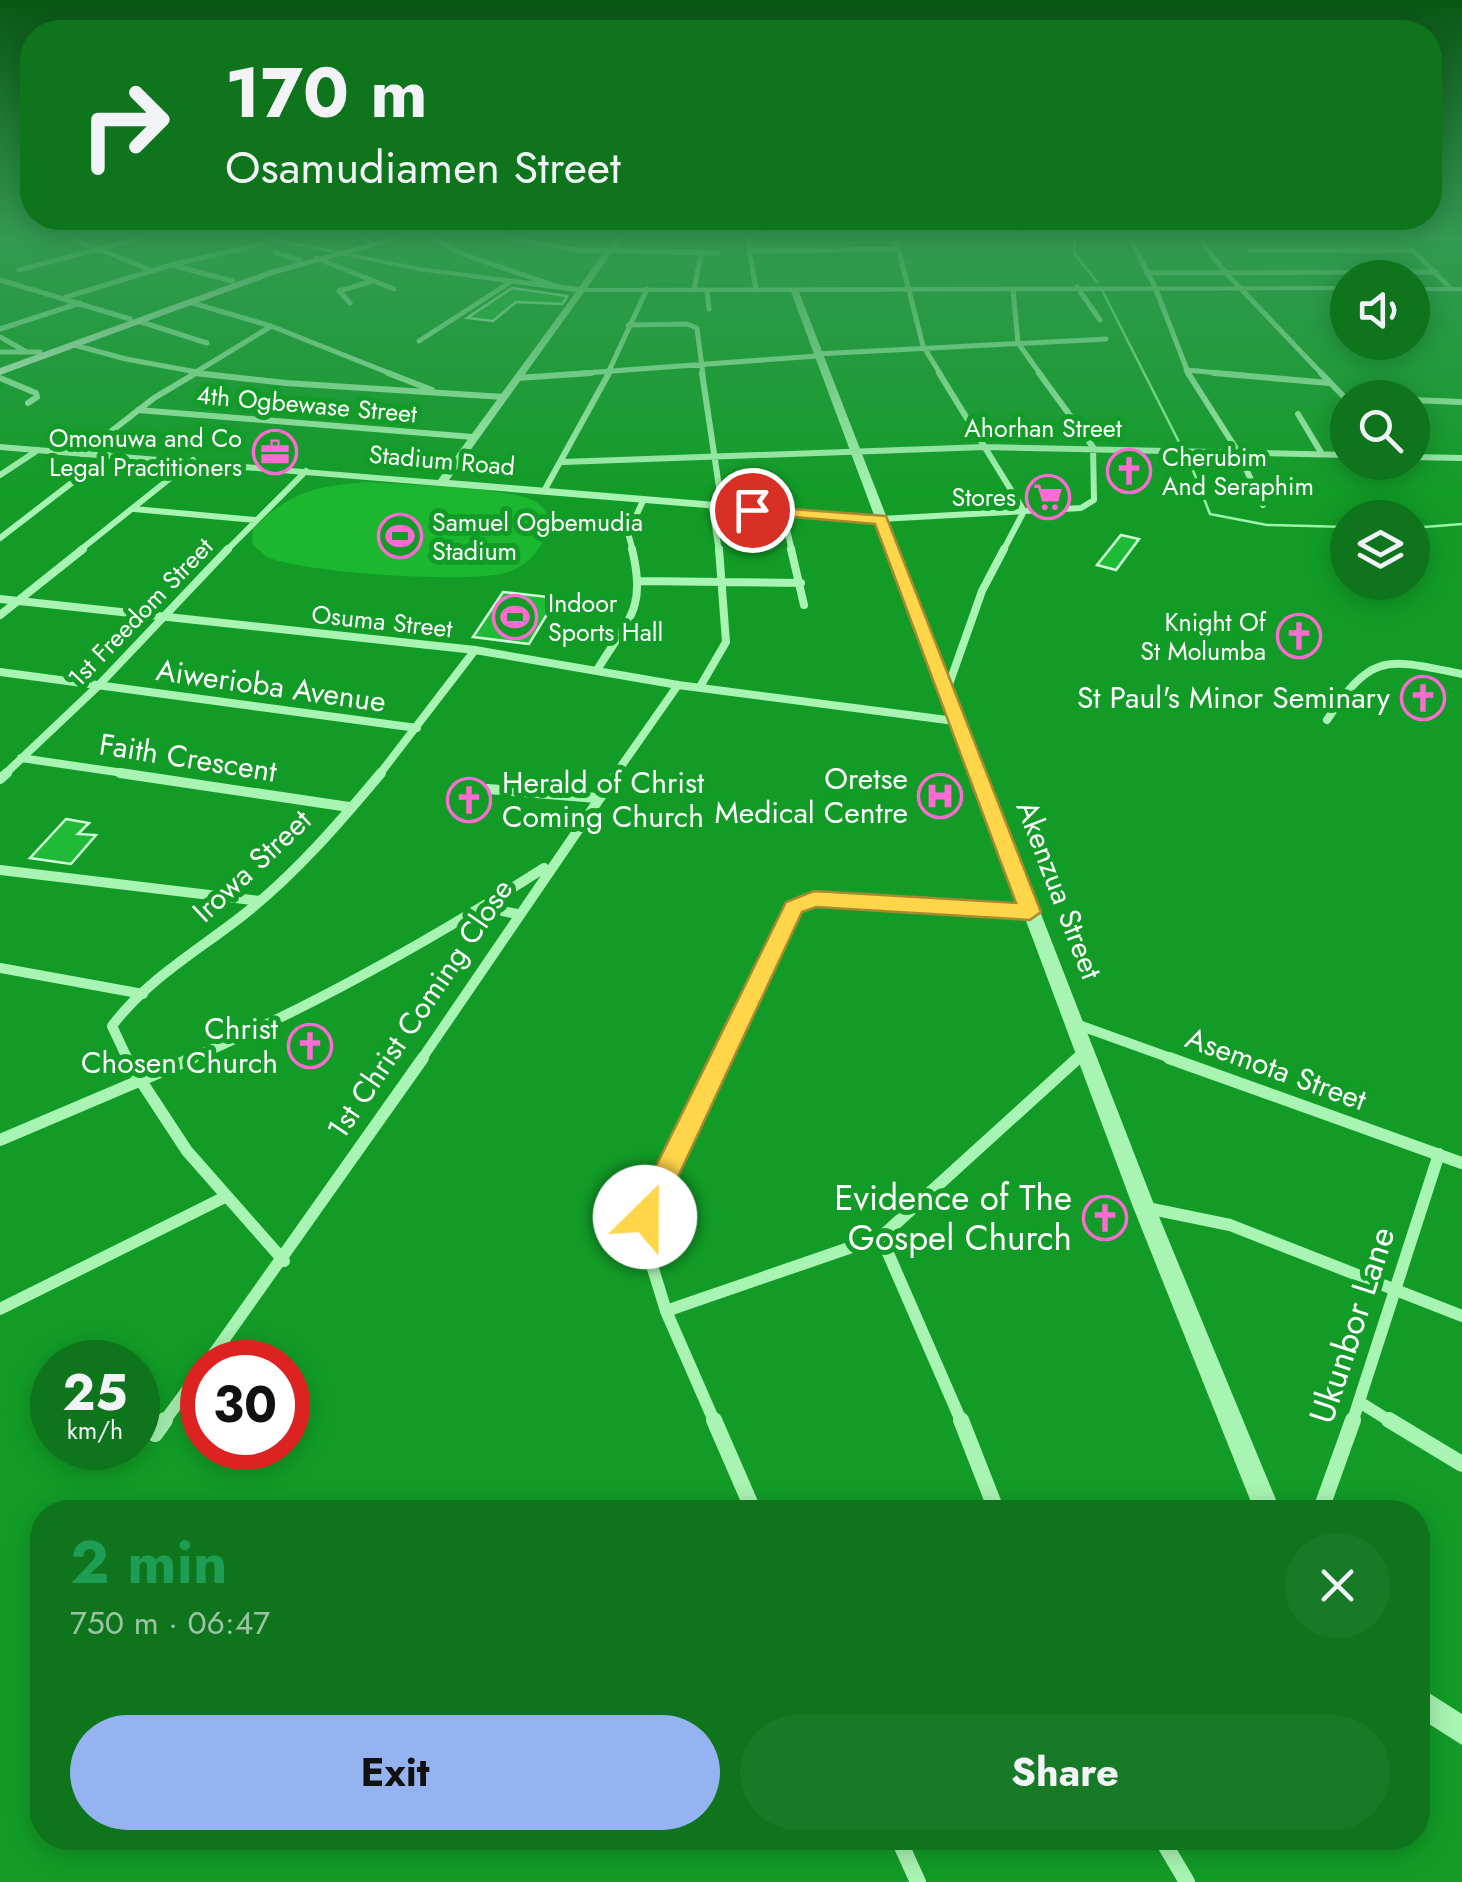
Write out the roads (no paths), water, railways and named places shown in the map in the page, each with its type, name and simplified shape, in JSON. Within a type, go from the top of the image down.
[{"type":"main road","points":[[0,372],[40,352],[126,323]]},
{"type":"main road","points":[[0,372],[127,323]]},
{"type":"street","points":[[143,323],[207,344]]},
{"type":"street","points":[[260,323],[435,392]]},
{"type":"street","points":[[419,341],[447,323]]},
{"type":"street","points":[[442,482],[557,323]]},
{"type":"street","name":"Akenzua Street","points":[[806,323],[1144,1208],[1263,1500]]},
{"type":"street","points":[[918,323],[923,346],[1024,511]]},
{"type":"street","points":[[880,520],[1081,508],[1094,500],[1092,447],[1018,343],[1016,323]]},
{"type":"street","points":[[1168,323],[1186,370],[1237,450],[1262,505]]},
{"type":"street","points":[[1275,323],[1329,382]]},
{"type":"street","points":[[544,492],[609,372],[628,324],[688,324],[697,328],[692,346],[702,365],[718,457],[717,507],[726,642],[701,686]]},
{"type":"street","points":[[82,454],[138,410],[271,326]]},
{"type":"street","points":[[0,337],[25,351]]},
{"type":"street","points":[[516,378],[923,346],[1106,339]]},
{"type":"street","points":[[74,345],[135,364],[193,375],[504,397]]},
{"type":"street","points":[[0,352],[40,352]]},
{"type":"street","points":[[1186,370],[1329,382]]},
{"type":"street","points":[[0,372],[36,393],[38,397],[28,403]]},
{"type":"street","points":[[1430,401],[1462,402]]},
{"type":"street","name":"4th Ogbewase Street","points":[[138,410],[473,437]]},
{"type":"street","points":[[1298,414],[1322,454]]},
{"type":"street","name":"Stadium Road","points":[[0,447],[880,520]]},
{"type":"street","name":"Ahorhan Street","points":[[563,462],[985,447],[1330,454]]},
{"type":"street","points":[[0,475],[38,450]]},
{"type":"street","points":[[0,538],[108,455]]},
{"type":"street","points":[[1430,457],[1462,458]]},
{"type":"street","points":[[0,616],[193,460]]},
{"type":"street","name":"1st Freedom Street","points":[[0,779],[98,686],[159,618],[306,471]]},
{"type":"street","points":[[597,670],[638,604],[640,581],[628,533],[643,501]]},
{"type":"street","points":[[134,509],[255,520]]},
{"type":"street","points":[[945,695],[982,592],[1024,511]]},
{"type":"street","points":[[783,514],[804,604]]},
{"type":"street","points":[[640,581],[802,583]]},
{"type":"street","name":"Osuma Street","points":[[0,599],[475,650],[678,685],[956,721]]},
{"type":"street","name":"Irowa Street","points":[[139,1080],[112,1026],[119,1014],[260,901],[417,728],[475,650]]},
{"type":"street","points":[[1328,720],[1358,674],[1378,664],[1411,664],[1462,674]]},
{"type":"street","name":"Aiwerioba Avenue","points":[[0,672],[417,728]]},
{"type":"street","name":"1st Christ Coming Close","points":[[225,1340],[284,1261],[551,864],[678,685]]},
{"type":"street","name":"Faith Crescent","points":[[21,758],[348,807]]},
{"type":"street","points":[[488,790],[597,798]]},
{"type":"street","points":[[0,1140],[264,1028],[483,907],[551,864]]},
{"type":"street","points":[[0,870],[260,901]]},
{"type":"street","points":[[749,1500],[666,1311],[643,1236],[645,1217],[794,907],[814,899],[1030,912]]},
{"type":"street","points":[[483,907],[505,908],[517,914]]},
{"type":"street","points":[[0,968],[143,994]]},
{"type":"street","name":"Asemota Street","points":[[1072,1022],[1462,1163]]},
{"type":"street","points":[[666,1311],[881,1237],[1084,1052]]},
{"type":"street","points":[[139,1080],[223,1198],[284,1261]]},
{"type":"street","name":"Ukunbor Lane","points":[[1325,1500],[1361,1404],[1393,1288],[1439,1154]]},
{"type":"street","points":[[0,1308],[223,1198]]},
{"type":"street","points":[[1144,1208],[1230,1225],[1462,1316]]},
{"type":"street","points":[[881,1237],[941,1368],[992,1500]]},
{"type":"street","points":[[160,1427],[180,1400]]},
{"type":"street","points":[[1361,1404],[1462,1464]]},
{"type":"street","points":[[1430,1708],[1462,1731]]},
{"type":"street","points":[[903,1850],[918,1882]]},
{"type":"street","points":[[1168,1850],[1187,1882]]},
{"type":"waterway","points":[[1119,323],[1182,448]]},
{"type":"waterway","points":[[1187,455],[1210,514],[1267,525],[1330,527]]},
{"type":"waterway","points":[[1430,527],[1462,524]]},
{"type":"place","name":"Omonuwa and Co Legal Practitioners","points":[[275,452]]},
{"type":"place","name":"Cherubim And Seraphim","points":[[1129,471]]},
{"type":"place","name":"Stores","points":[[1048,497]]},
{"type":"place","name":"Samuel Ogbemudia Stadium","points":[[400,536]]},
{"type":"place","name":"Indoor Sports Hall","points":[[515,617]]},
{"type":"place","name":"Knight Of St Molumba","points":[[1299,636]]},
{"type":"place","name":"St Paul's Minor Seminary","points":[[1423,698]]},
{"type":"place","name":"Oretse Medical Centre","points":[[940,796]]},
{"type":"place","name":"Herald of Christ Coming Church","points":[[469,800]]},
{"type":"place","name":"Christ Chosen Church","points":[[310,1046]]},
{"type":"place","name":"Evidence of The Gospel Church","points":[[1105,1218]]}]
